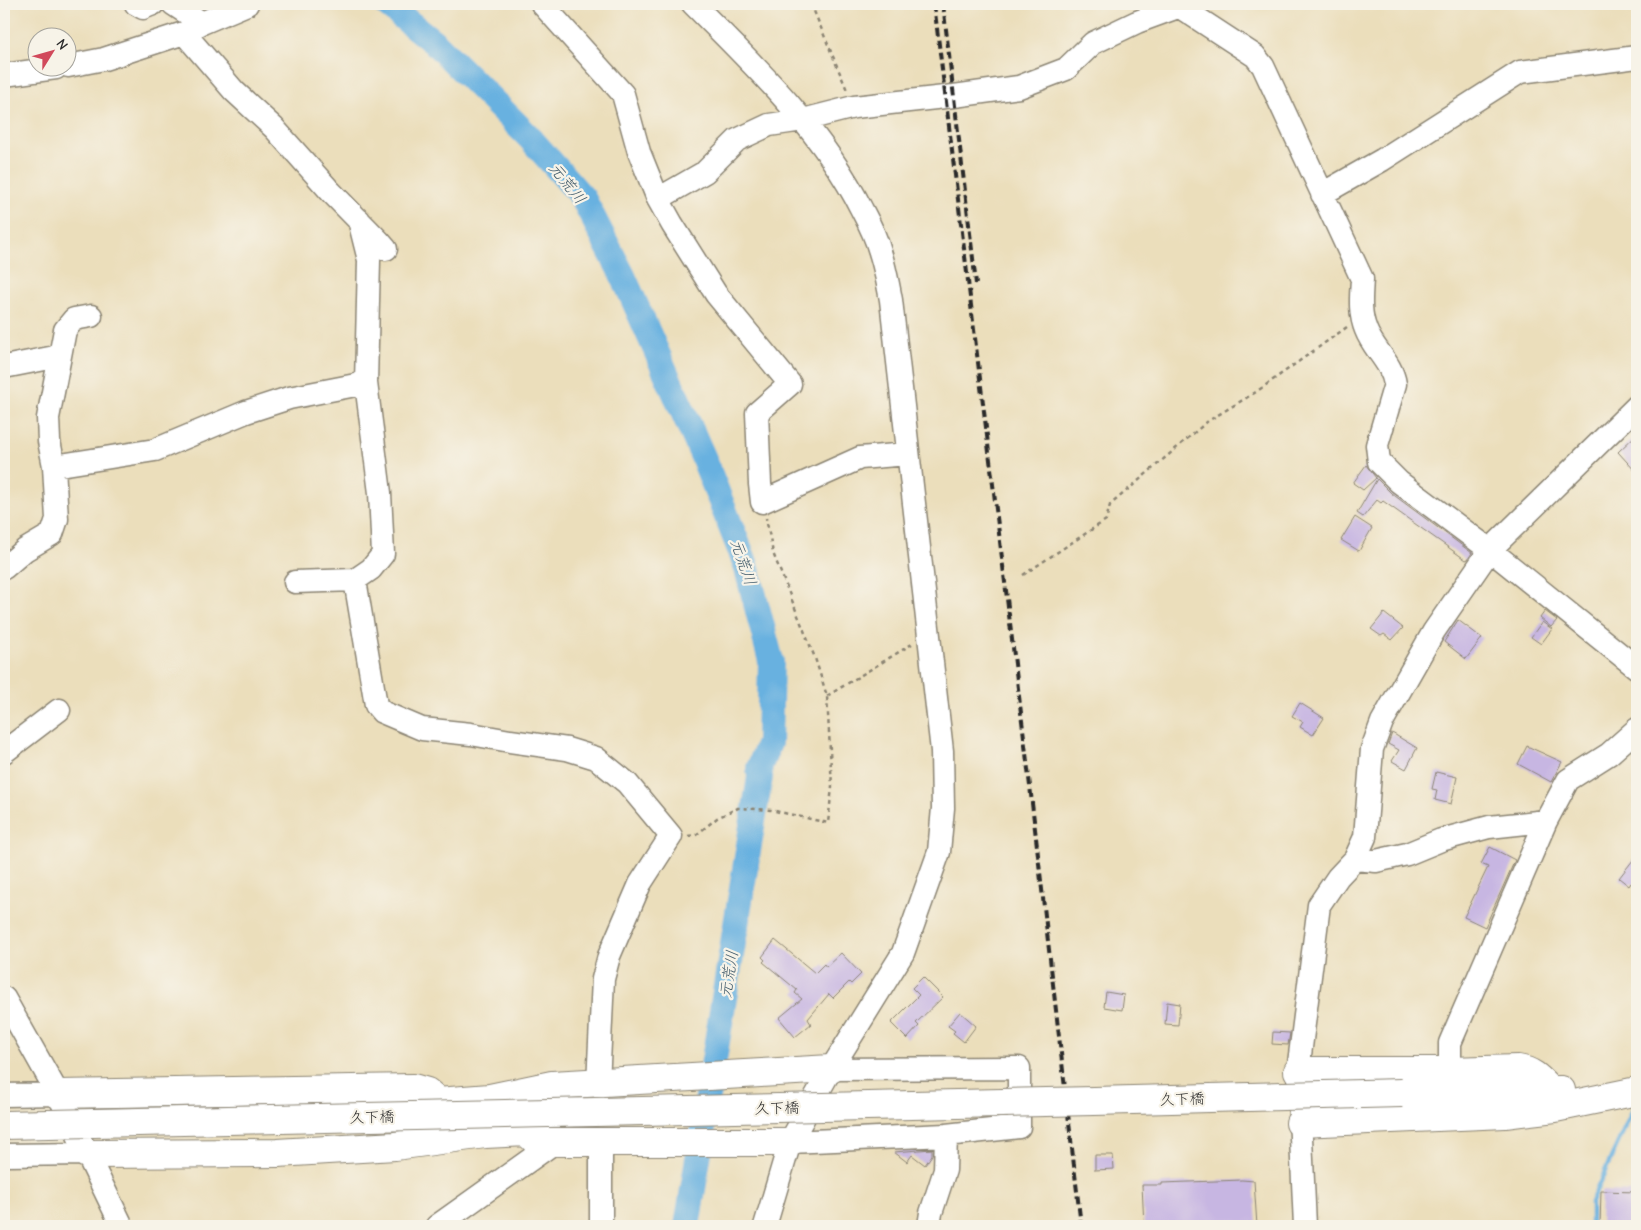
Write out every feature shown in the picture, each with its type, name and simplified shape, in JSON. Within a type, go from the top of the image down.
[{"type":"main road","points":[[4,1117],[113,1108],[401,1104],[478,1100],[552,1085],[598,1084],[831,1069]]},
{"type":"main road","points":[[1298,1071],[1518,1069],[1528,1070],[1535,1074],[1550,1090]]},
{"type":"main road","points":[[58,1094],[413,1088],[427,1092],[440,1102]]},
{"type":"main road","points":[[1300,1123],[1505,1114],[1555,1108],[1637,1090]]},
{"type":"main road","name":"久下橋","points":[[4,1125],[1402,1093],[1637,1090]]},
{"type":"main road","points":[[508,1095],[568,1099],[884,1092],[1094,1101]]},
{"type":"main road","points":[[561,1135],[853,1123],[1094,1101]]},
{"type":"main road","points":[[87,1154],[277,1153],[395,1146],[458,1137],[527,1132],[561,1135],[601,1142],[790,1142]]},
{"type":"main road","points":[[4,1137],[428,1133],[458,1137]]},
{"type":"street","points":[[136,4],[143,8],[153,4]]},
{"type":"street","points":[[173,4],[193,28],[234,91],[274,128],[331,192],[386,249]]},
{"type":"street","points":[[78,64],[104,59],[193,28],[247,4]]},
{"type":"street","points":[[542,4],[623,94],[639,152],[658,199],[716,294],[790,384],[757,413],[762,502],[860,458],[908,454]]},
{"type":"street","points":[[693,4],[803,120],[848,183],[880,251],[891,300],[942,751],[942,808],[938,852],[903,953],[831,1069],[790,1142],[765,1226]]},
{"type":"street","points":[[658,199],[705,172],[737,140],[769,125],[803,120],[854,106],[954,96],[1019,86],[1066,69],[1093,43],[1137,22],[1183,5],[1255,56],[1263,66],[1362,279],[1360,304],[1366,330],[1394,374],[1395,384],[1377,445],[1379,462],[1399,482],[1490,550],[1637,668]]},
{"type":"street","points":[[1322,194],[1382,160],[1520,72],[1637,57]]},
{"type":"street","points":[[4,75],[28,72]]},
{"type":"street","points":[[296,582],[355,580],[371,569],[383,554],[380,493],[366,383],[369,260],[359,220]]},
{"type":"street","points":[[4,568],[25,550],[52,534],[57,519],[54,466],[49,441],[48,418],[65,330],[74,318],[91,316]]},
{"type":"street","points":[[4,367],[60,356]]},
{"type":"street","points":[[54,466],[155,450],[246,412],[289,398],[366,383]]},
{"type":"street","points":[[1305,1226],[1298,1071],[1319,905],[1338,876],[1355,859],[1365,837],[1372,749],[1382,722],[1434,630],[1490,550],[1637,406]]},
{"type":"street","points":[[355,580],[376,705],[382,712],[422,730],[471,734],[567,749],[596,758],[627,783],[671,836],[640,884],[609,956],[603,979],[598,1084]]},
{"type":"street","points":[[4,752],[59,710]]},
{"type":"street","points":[[1450,1071],[1450,1043],[1546,821],[1568,780],[1609,754],[1637,729]]},
{"type":"street","points":[[1355,859],[1376,862],[1407,854],[1441,840],[1489,827],[1546,821]]},
{"type":"street","points":[[4,998],[58,1094],[122,1226]]},
{"type":"street","points":[[790,1142],[946,1136],[1019,1127],[1019,1068],[831,1069]]},
{"type":"street","points":[[4,1095],[58,1094]]},
{"type":"street","points":[[437,1226],[561,1135]]},
{"type":"street","points":[[929,1226],[931,1213],[945,1170],[946,1136]]},
{"type":"street","points":[[601,1142],[601,1226]]},
{"type":"street","points":[[4,1155],[87,1154]]},
{"type":"path","points":[[812,4],[854,106]]},
{"type":"path","points":[[1023,575],[1106,520],[1110,504],[1208,421],[1256,392],[1362,316]]},
{"type":"path","points":[[671,836],[696,835],[717,818],[738,808],[771,810],[828,823],[832,787],[827,696],[815,658],[773,553],[762,502]]},
{"type":"path","points":[[827,696],[930,633]]},
{"type":"building","points":[[1637,434],[1637,473],[1618,452]]},
{"type":"building","points":[[1366,465],[1376,478],[1363,490],[1353,483]]},
{"type":"building","points":[[1377,479],[1391,493],[1472,553],[1468,559],[1466,560],[1383,501],[1381,503],[1377,500],[1363,517],[1357,513]]},
{"type":"building","points":[[1355,517],[1372,528],[1359,551],[1341,540]]},
{"type":"building","points":[[1545,611],[1557,620],[1551,627],[1540,618]]},
{"type":"building","points":[[1384,613],[1403,628],[1392,640],[1384,634],[1381,636],[1371,629]]},
{"type":"building","points":[[1458,620],[1482,638],[1466,659],[1444,642]]},
{"type":"building","points":[[1542,622],[1552,629],[1541,644],[1531,637]]},
{"type":"building","points":[[1300,703],[1324,718],[1313,735],[1300,727],[1303,722],[1292,716]]},
{"type":"building","points":[[1392,733],[1417,748],[1406,769],[1392,761],[1399,750],[1388,744]]},
{"type":"building","points":[[1527,746],[1562,762],[1551,782],[1518,764]]},
{"type":"building","points":[[1436,772],[1457,777],[1451,804],[1435,800],[1437,790],[1432,789]]},
{"type":"building","points":[[1490,847],[1515,860],[1485,927],[1464,917],[1488,867],[1481,864]]},
{"type":"building","points":[[1637,855],[1637,888],[1631,883],[1629,886],[1619,878]]},
{"type":"building","points":[[775,940],[815,973],[824,964],[826,967],[841,953],[861,974],[851,984],[849,982],[833,998],[829,994],[808,1019],[811,1024],[795,1037],[779,1018],[802,999],[795,993],[797,990],[763,962],[765,960],[762,957]]},
{"type":"building","points":[[923,977],[943,997],[916,1023],[919,1026],[907,1039],[891,1023],[919,995],[912,988]]},
{"type":"building","points":[[1106,992],[1124,995],[1122,1010],[1104,1007]]},
{"type":"building","points":[[1167,1002],[1180,1004],[1178,1025],[1165,1024]]},
{"type":"building","points":[[960,1012],[976,1026],[964,1042],[948,1026]]},
{"type":"building","points":[[1273,1032],[1290,1033],[1288,1045],[1272,1044]]},
{"type":"building","points":[[932,1149],[932,1155],[925,1165],[912,1155],[907,1162],[894,1152]]},
{"type":"building","points":[[1095,1155],[1113,1155],[1114,1169],[1095,1170]]},
{"type":"building","points":[[1254,1181],[1257,1226],[1144,1226],[1142,1185]]},
{"type":"building","points":[[1601,1191],[1637,1192],[1637,1226],[1600,1226]]},
{"type":"waterway","name":"元荒川","points":[[386,4],[436,44],[529,137],[583,198],[623,276],[704,459],[746,565],[771,661],[769,743],[759,768],[760,777],[687,1226]]},
{"type":"waterway","points":[[1591,1226],[1591,1202],[1637,1101]]},
{"type":"railway","points":[[934,4],[1030,786],[1081,1226]]},
{"type":"railway","points":[[943,4],[976,284]]}]
